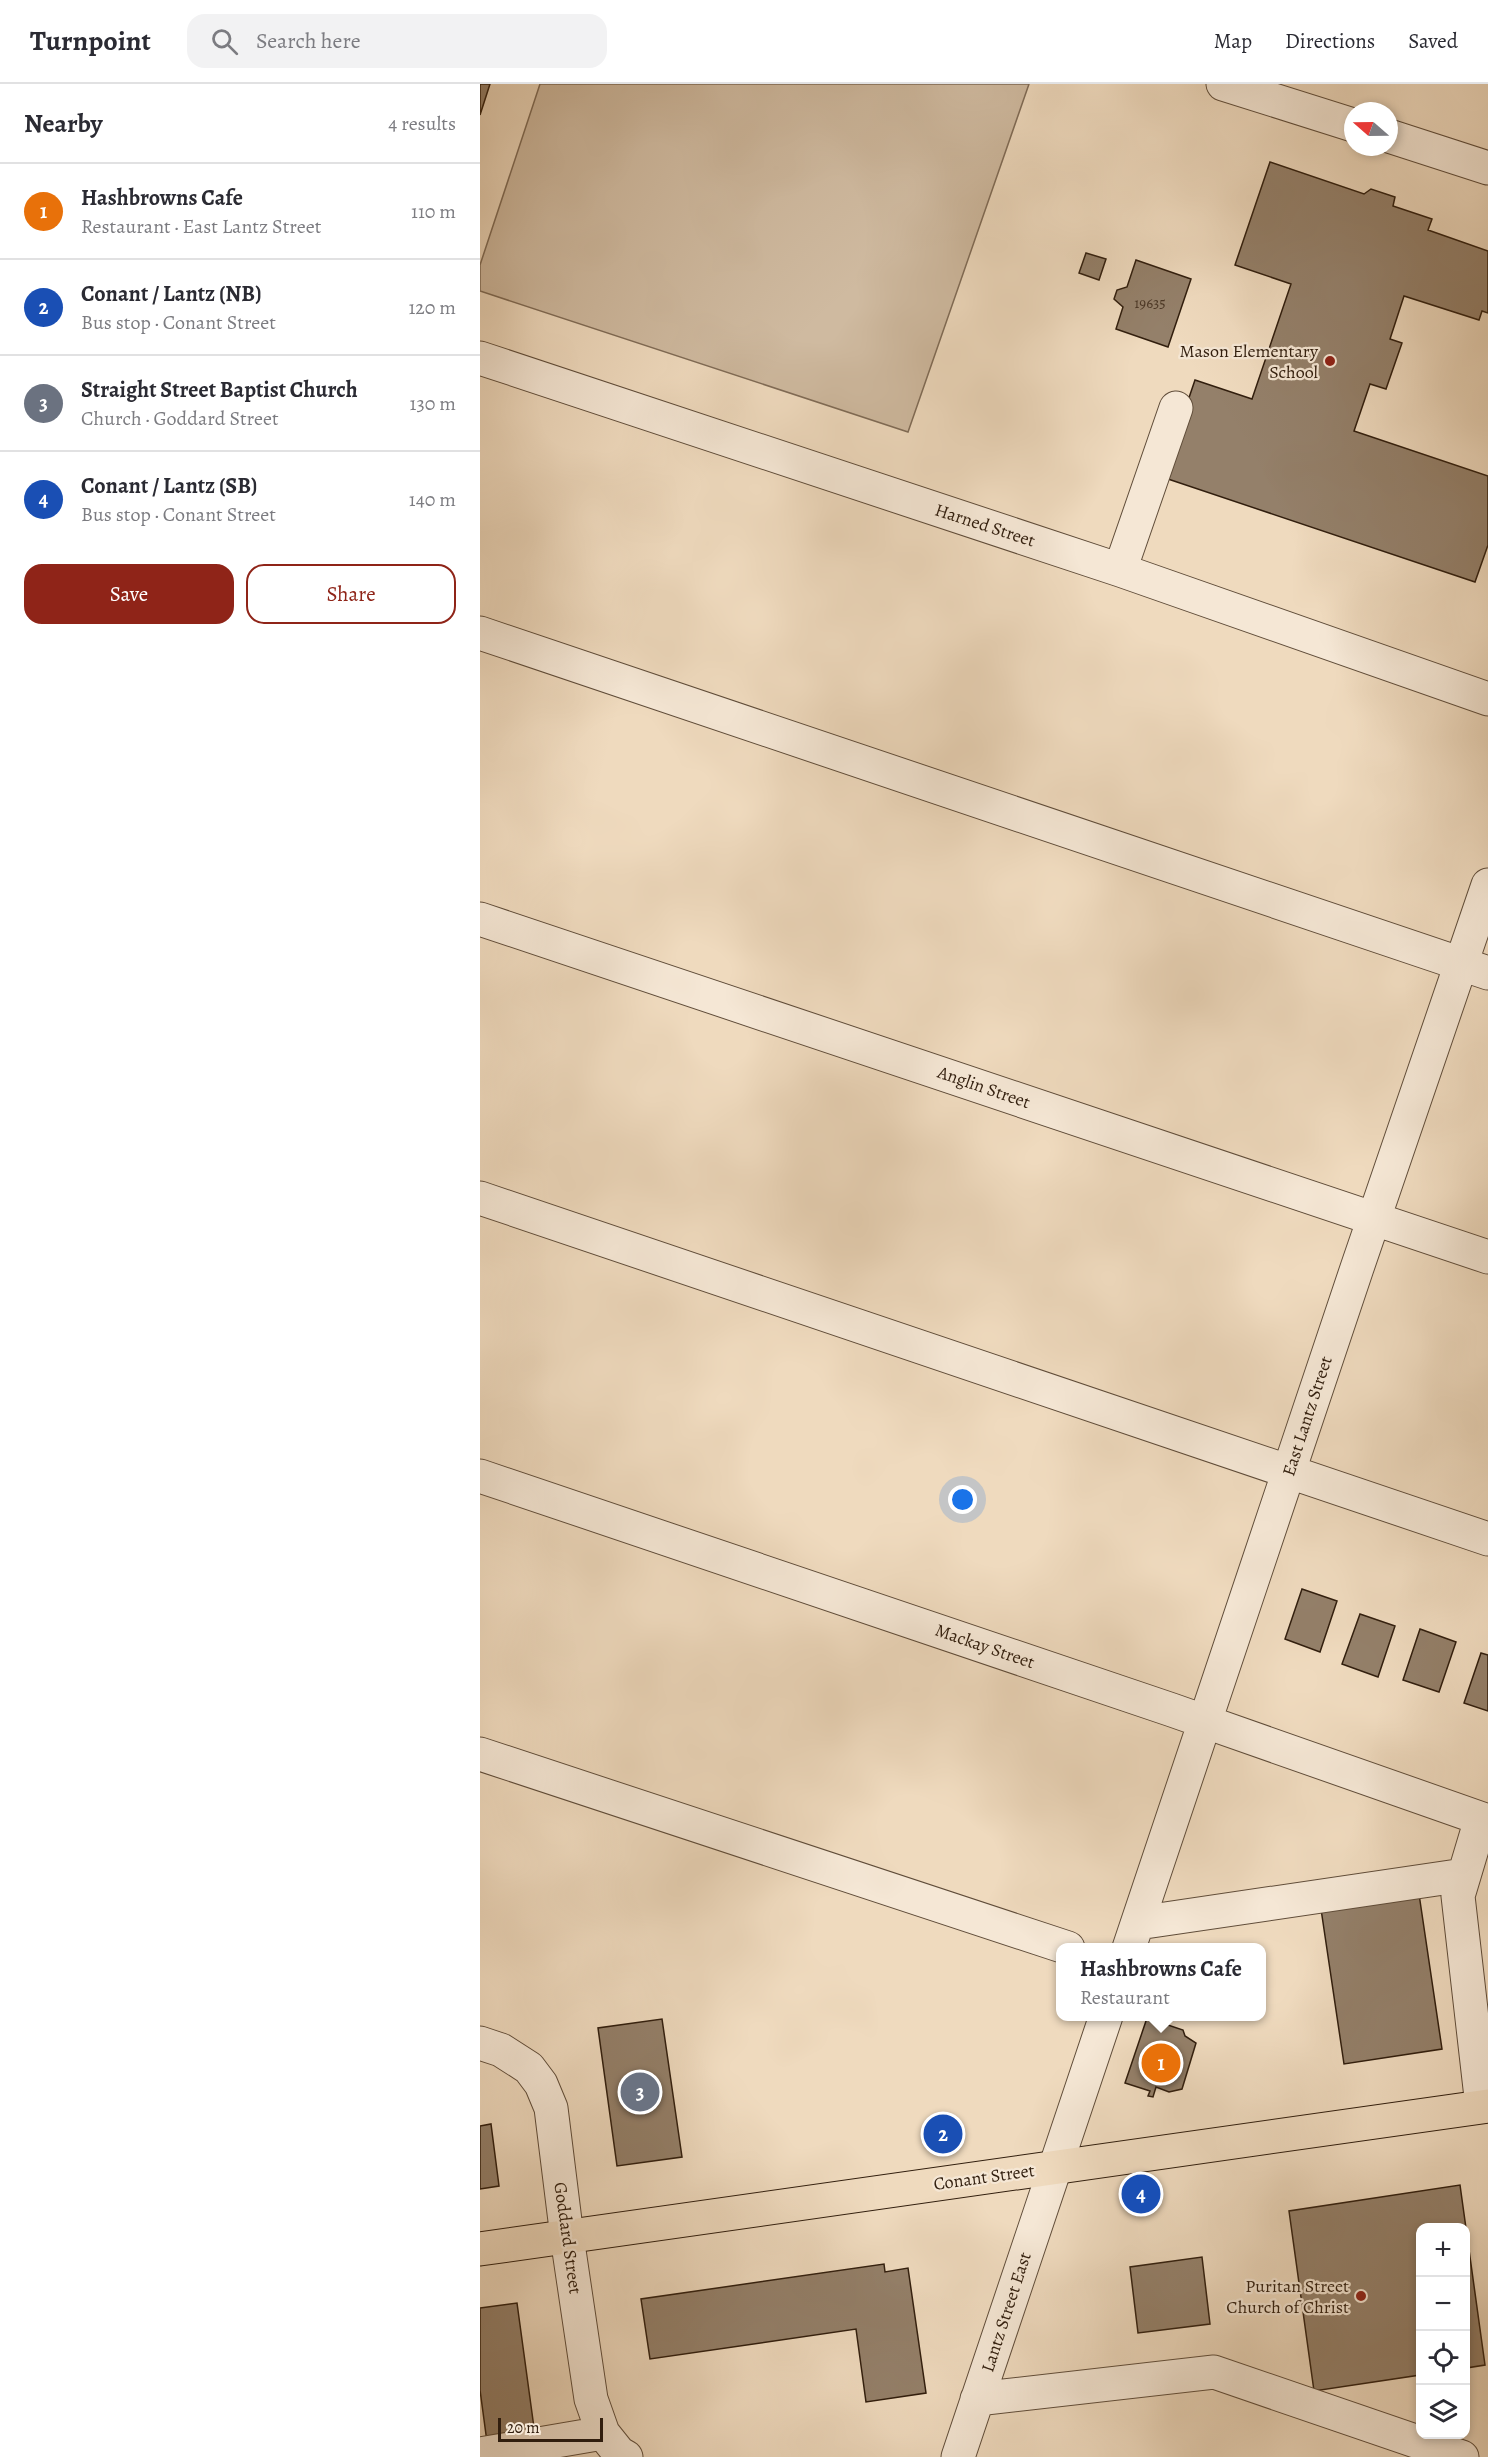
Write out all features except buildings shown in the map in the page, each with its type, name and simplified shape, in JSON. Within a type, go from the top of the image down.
[{"type":"main road","name":"Conant Street","points":[[480,2249],[1485,2106]]},
{"type":"street","points":[[1223,84],[1344,122]]},
{"type":"street","points":[[1398,139],[1488,168]]},
{"type":"street","name":"Harned Street","points":[[480,358],[1120,570],[1488,699]]},
{"type":"street","points":[[1120,570],[1176,408]]},
{"type":"street","points":[[480,633],[1474,969]]},
{"type":"street","name":"East Lantz Street","points":[[1133,1935],[1374,1218],[1474,969],[1488,885]]},
{"type":"street","name":"Anglin Street","points":[[480,919],[1488,1257]]},
{"type":"street","points":[[480,1198],[1488,1539]]},
{"type":"street","name":"Mackay Street","points":[[480,1476],[1205,1721],[1484,1820]]},
{"type":"street","points":[[480,1754],[1056,1943]]},
{"type":"street","points":[[1484,1820],[1458,1896],[1485,2106]]},
{"type":"street","points":[[1133,1935],[1464,1875]]},
{"type":"street","points":[[1055,2167],[1104,2021]]},
{"type":"street","name":"Goddard Street","points":[[480,2043],[517,2058],[529,2068],[542,2084],[551,2108],[591,2399],[603,2433],[626,2457]]},
{"type":"street","name":"Lantz Street East","points":[[958,2457],[1055,2167]]},
{"type":"street","points":[[977,2399],[1214,2372],[1462,2457]]},
{"type":"street","points":[[480,2454],[603,2433]]},
{"type":"shaded area","points":[[540,84],[1029,84],[908,432],[480,291],[480,265]]},
{"type":"place","name":"Mason Elementary School","points":[[1330,361]]},
{"type":"place","name":"Hashbrowns Cafe","points":[[1161,2063]]},
{"type":"place","name":"Straight Street Baptist Church","points":[[640,2092]]},
{"type":"place","name":"Conant / Lantz (NB)","points":[[943,2134]]},
{"type":"place","name":"Conant / Lantz (SB)","points":[[1141,2194]]},
{"type":"place","name":"Puritan Street Church of Christ","points":[[1361,2296]]}]
